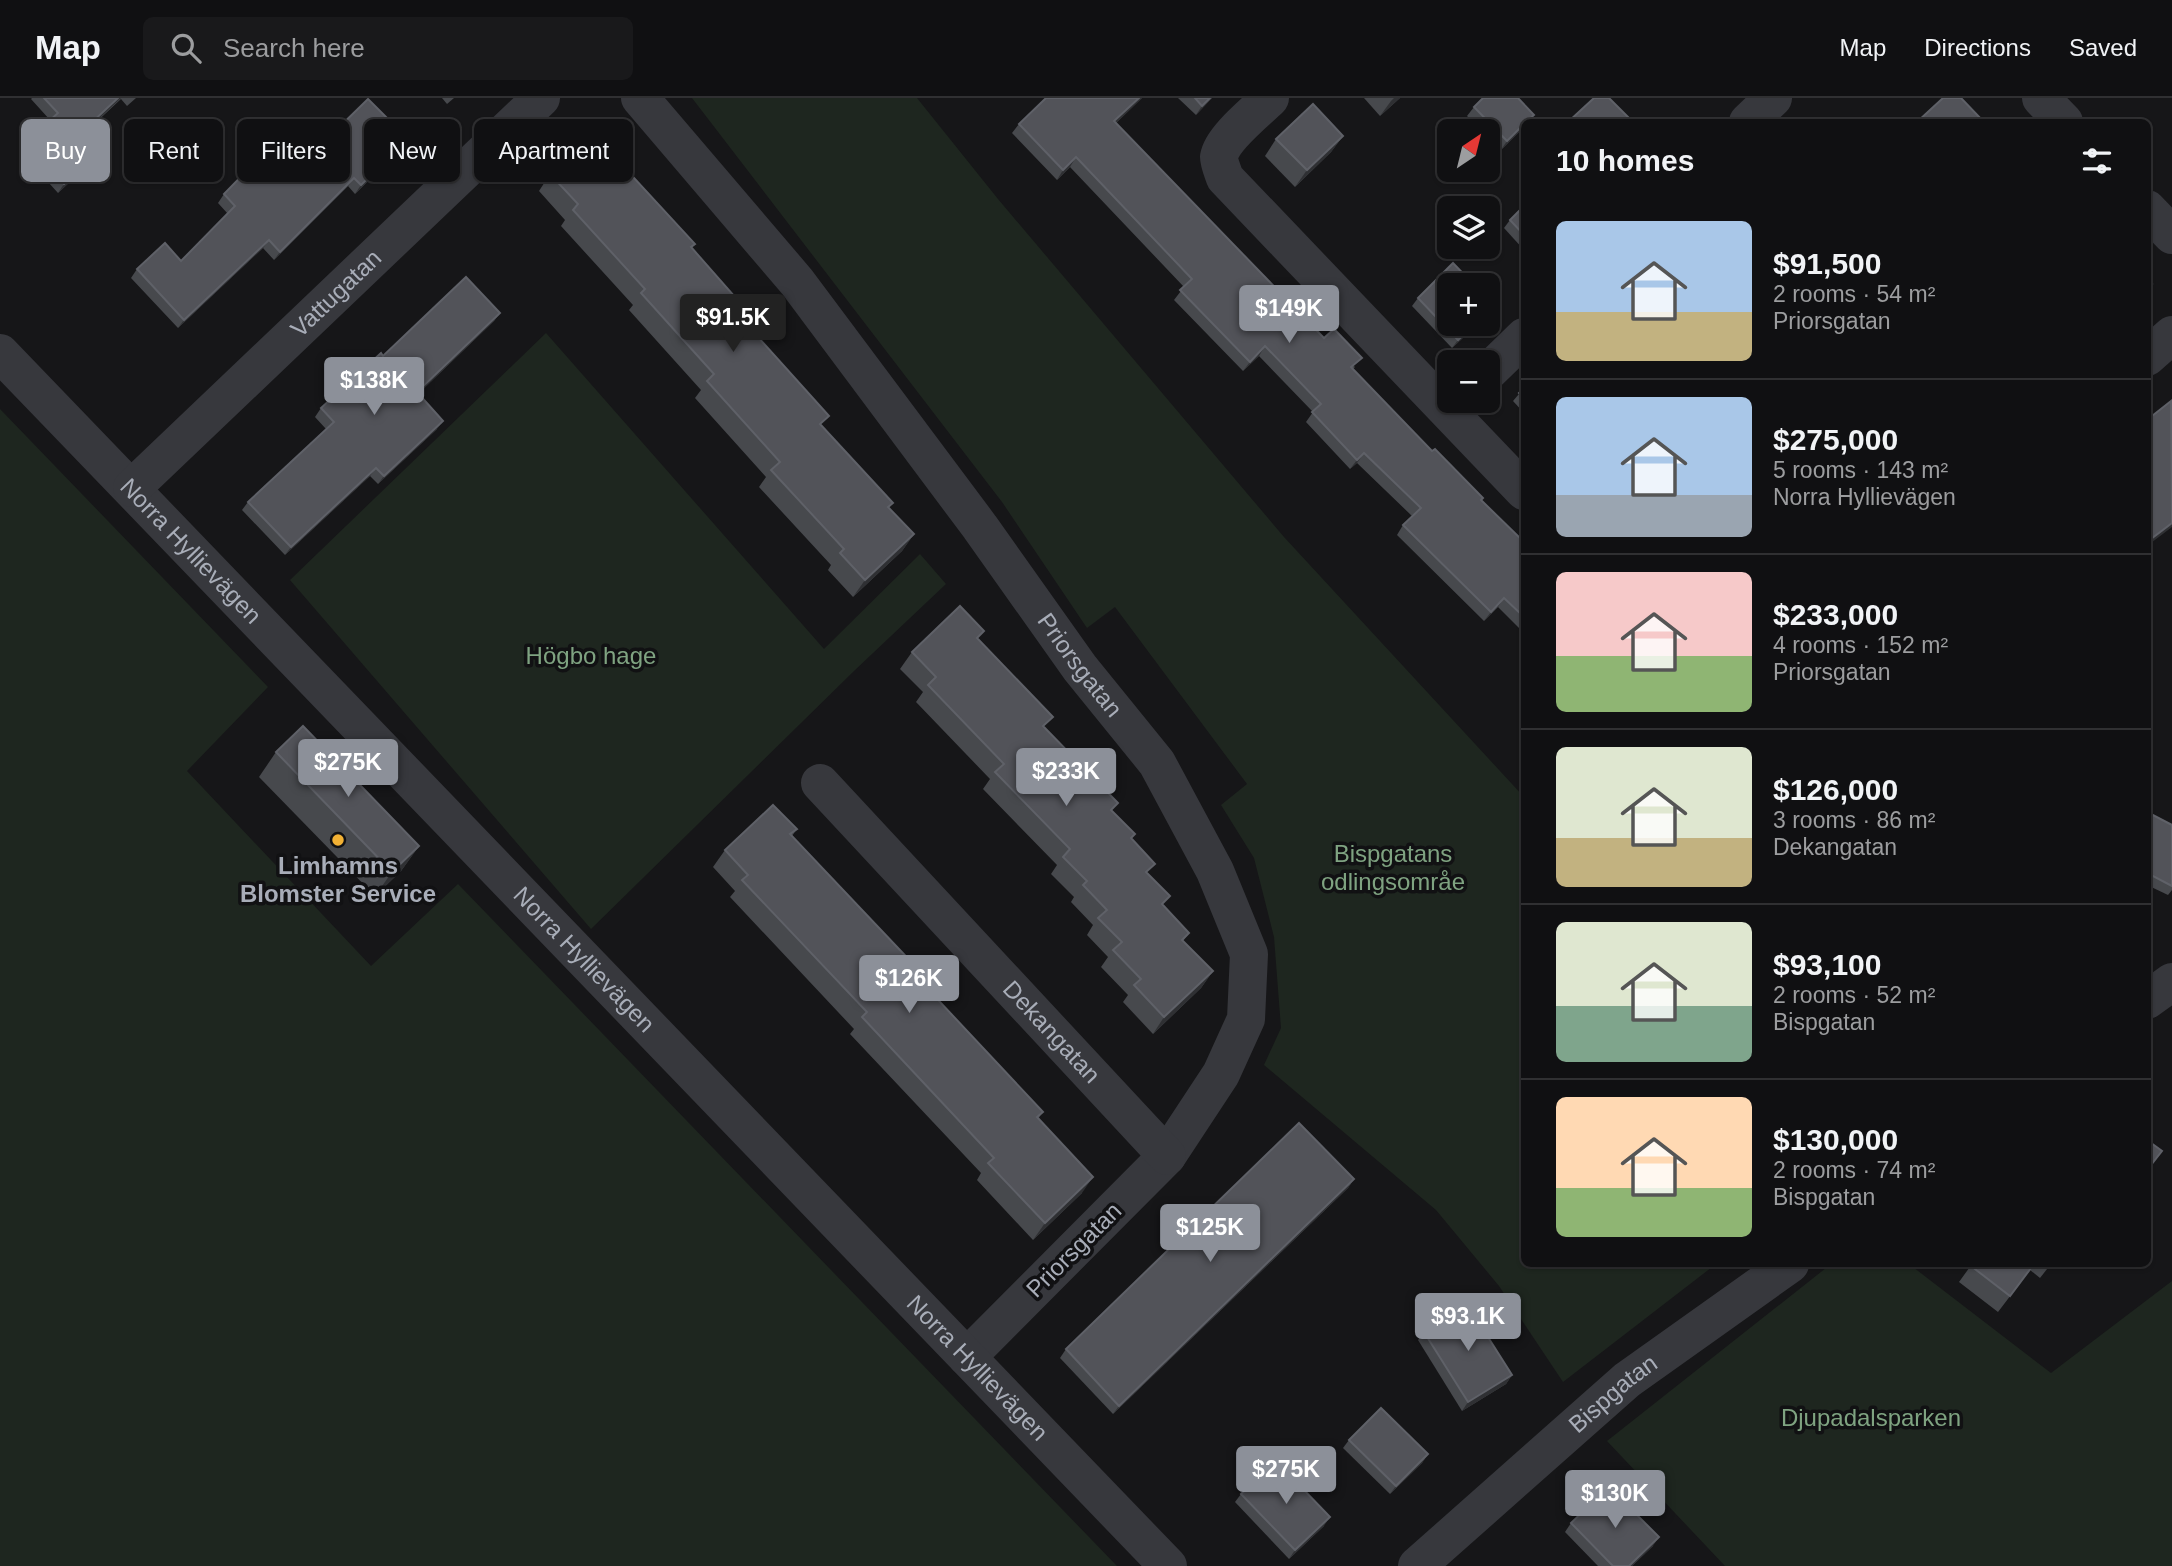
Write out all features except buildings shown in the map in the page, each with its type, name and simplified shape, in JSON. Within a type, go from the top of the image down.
[{"type":"street","name":"Vattugatan","points":[[132,488],[541,98]]},
{"type":"street","name":"Priorsgatan","points":[[640,98],[797,282],[980,527],[1080,668],[1157,763],[1215,872],[1249,954],[1246,1019],[1221,1074],[1167,1156],[967,1357]]},
{"type":"street","points":[[1270,98],[1223,147],[1219,159],[1225,178],[1437,391]]},
{"type":"street","points":[[1751,119],[1773,98]]},
{"type":"street","points":[[2041,98],[2061,119]]},
{"type":"street","points":[[2151,213],[2172,235]]},
{"type":"street","points":[[2151,353],[2172,335]]},
{"type":"street","points":[[1500,360],[1521,340]]},
{"type":"street","name":"Norra Hyllievägen","points":[[0,353],[1168,1566]]},
{"type":"street","points":[[1458,413],[1521,487]]},
{"type":"street","name":"Dekangatan","points":[[820,783],[1167,1156]]},
{"type":"street","points":[[2151,997],[2172,982]]},
{"type":"street","name":"Bispgatan","points":[[1417,1566],[1627,1380],[1786,1267]]},
{"type":"green space","name":"Bispgatans odlingsområe","points":[[692,98],[917,98],[998,199],[1284,537],[1521,794],[1521,1267],[1712,1267],[1563,1382],[1499,1286],[1436,1210],[1264,1065],[1281,1028],[1274,937],[1254,858],[1221,805],[1247,784],[1115,607],[1087,628],[1002,502]]},
{"type":"green space","name":"Högbo hage","points":[[546,333],[824,649],[920,554],[946,584],[591,929],[290,580]]},
{"type":"green space","points":[[0,409],[268,687],[187,771],[371,966],[458,884],[1117,1566],[0,1566]]},
{"type":"green space","name":"Djupadalsparken","points":[[1827,1267],[1913,1267],[2051,1373],[2172,1281],[2172,1566],[1725,1566],[1607,1441]]},
{"type":"place","name":"Limhamns Blomster Service","points":[[338,840]]}]
